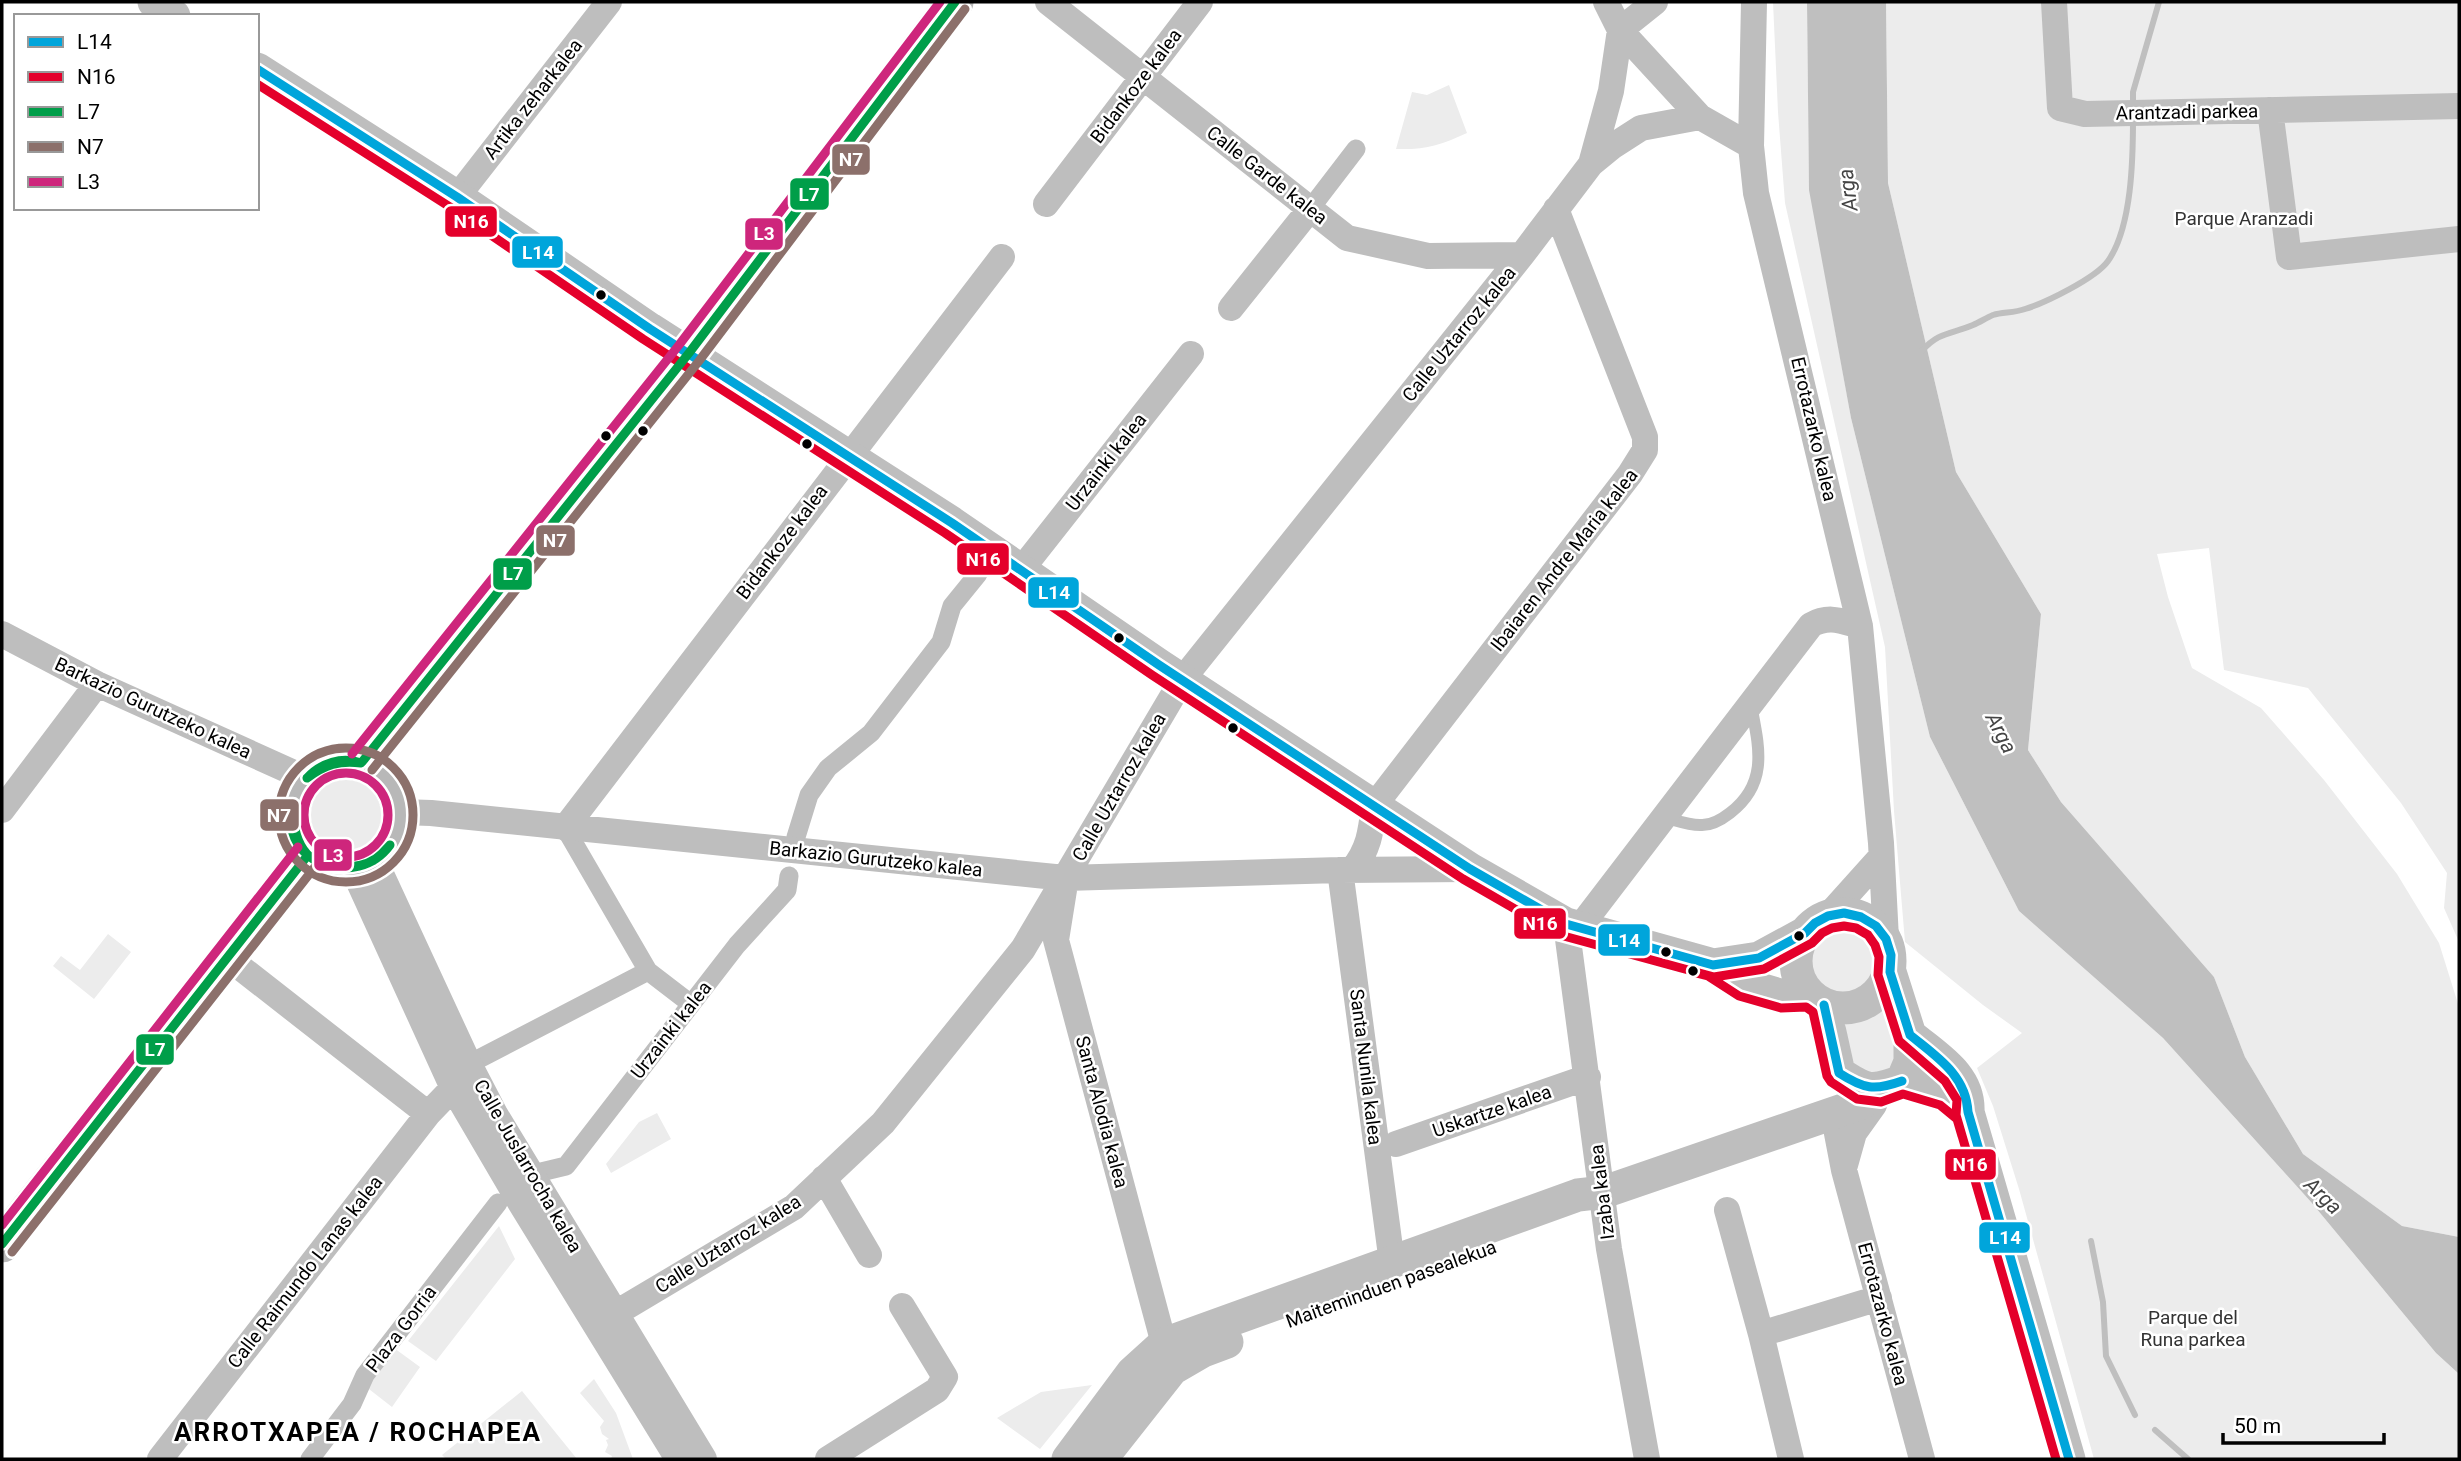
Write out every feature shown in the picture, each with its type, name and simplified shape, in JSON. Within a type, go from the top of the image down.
[{"type":"main road","points":[[362,762],[689,352],[955,2]]},
{"type":"main road","points":[[341,760],[362,762],[389,781],[397,796],[401,812],[398,831],[389,848],[364,865],[337,869],[321,864],[308,855],[297,841],[291,808],[295,793],[305,778],[321,766],[341,760]]},
{"type":"main road","points":[[2,1244],[308,855]]},
{"type":"street","name":"Artika zeharkalea","points":[[457,197],[609,2]]},
{"type":"street","name":"Calle Garde kalea","points":[[1048,2],[1347,238],[1428,257],[1522,254]]},
{"type":"street","name":"Bidankoze kalea","points":[[1046,204],[1200,2]]},
{"type":"street","points":[[1606,2],[1619,30],[1700,117],[1751,146]]},
{"type":"street","points":[[1619,30],[1655,2]]},
{"type":"street","name":"Errotazarko kalea","points":[[1754,2],[1751,146],[1756,193],[1860,626],[1886,939]]},
{"type":"street","name":"Arantzadi parkea","points":[[2054,2],[2060,108],[2085,114],[2270,110],[2289,257],[2459,239]]},
{"type":"street","name":"Calle Uztarroz kalea","points":[[1591,163],[1611,91],[1619,30]]},
{"type":"street","points":[[259,70],[457,197],[650,329],[848,455],[1182,680],[1470,869],[1573,925],[1713,965],[1743,984],[1783,996],[1817,1000],[1840,1008],[1857,1007],[1872,1000],[1883,987],[1890,972]]},
{"type":"street","points":[[2270,110],[2459,106]]},
{"type":"street","name":"Calle Uztarroz kalea","points":[[616,1313],[794,1207],[854,1153],[892,1112],[1023,948],[1182,680],[1522,254],[1591,163],[1641,128],[1700,117]]},
{"type":"street","points":[[1231,308],[1356,149]]},
{"type":"street","name":"Ibaiaren Andre Maria kalea","points":[[1374,806],[1630,474],[1645,450],[1644,437],[1556,209]]},
{"type":"street","name":"Bidankoze kalea","points":[[565,828],[1002,257]]},
{"type":"street","name":"Urzainki kalea","points":[[1021,570],[1191,354]]},
{"type":"street","points":[[796,837],[808,796],[828,768],[871,733],[940,642],[952,606],[978,574]]},
{"type":"street","points":[[1573,925],[1663,817],[1811,625],[1822,619],[1860,626]]},
{"type":"street","name":"Barkazio Gurutzeko kalea","points":[[2,634],[97,684],[305,778]]},
{"type":"street","points":[[2,810],[97,684]]},
{"type":"street","points":[[1346,870],[1363,857],[1371,831],[1374,806]]},
{"type":"street","name":"Barkazio Gurutzeko kalea","points":[[401,812],[1065,878],[1470,869]]},
{"type":"street","points":[[565,828],[648,971],[691,1004]]},
{"type":"street","points":[[1817,1000],[1800,981],[1796,965],[1798,948],[1816,924],[1881,857]]},
{"type":"street","name":"Calle Juslarrocha kalea","points":[[364,865],[535,1183],[704,1459]]},
{"type":"street","name":"Calle Juslarrocha kalea","points":[[364,865],[453,1088],[678,1459]]},
{"type":"street","name":"Santa Nunila kalea","points":[[1346,870],[1392,1263]]},
{"type":"street","name":"Urzainki kalea","points":[[541,1172],[566,1166],[737,945],[787,890],[789,876]]},
{"type":"street","name":"Santa Alodia kalea","points":[[1065,878],[1056,940],[1168,1356]]},
{"type":"street","points":[[1713,965],[1759,958],[1816,924],[1844,914],[1861,917],[1876,926],[1886,939],[1891,955],[1890,972],[1910,1035],[1910,1062],[1854,1133],[1844,1170]]},
{"type":"street","name":"Izaba kalea","points":[[1573,925],[1609,1249],[1647,1459]]},
{"type":"street","points":[[227,957],[428,1114]]},
{"type":"street","points":[[469,1064],[648,971]]},
{"type":"street","name":"Errotazarko kalea","points":[[1817,1000],[1839,1073],[1835,1123],[1844,1170],[1922,1459]]},
{"type":"street","points":[[1910,1035],[1955,1073],[1969,1097],[1968,1112],[2068,1459]]},
{"type":"street","points":[[1839,1073],[1860,1087],[1926,1086],[1946,1094],[1968,1112]]},
{"type":"street","name":"Uskartze kalea","points":[[1396,1144],[1588,1077]]},
{"type":"street","name":"Maiteminduen pasealekua","points":[[1168,1356],[1392,1263],[1578,1195],[1604,1192],[1860,1104],[1891,1085]]},
{"type":"street","name":"Calle Raimundo Lanas kalea","points":[[160,1459],[428,1114],[453,1088]]},
{"type":"street","points":[[824,1178],[869,1255]]},
{"type":"street","name":"Maiteminduen pasealekua","points":[[1168,1356],[1203,1351],[1582,1216],[1604,1192]]},
{"type":"street","name":"Plaza Gorria","points":[[310,1459],[352,1404],[365,1374],[498,1203]]},
{"type":"street","points":[[1727,1210],[1791,1459]]},
{"type":"street","points":[[1761,1334],[1880,1298]]},
{"type":"street","points":[[828,1459],[937,1390],[945,1377],[902,1306]]},
{"type":"street","points":[[1068,1459],[1132,1373],[1168,1356]]},
{"type":"street","points":[[1101,1459],[1168,1356]]},
{"type":"lane","points":[[1663,817],[1703,826],[1714,823],[1744,801],[1755,782],[1758,766],[1758,743],[1751,704]]},
{"type":"green space","name":"Parque del Runa parkea","points":[[1773,2],[1807,2],[1809,185],[1851,418],[1930,737],[2019,911],[2163,1038],[2311,1202],[2436,1353],[2459,1374],[2459,1459],[2094,1459],[2019,1189],[1993,1106],[1977,1068],[2022,1033],[1905,942],[1894,811],[1885,647],[1785,203]]},
{"type":"green space","name":"Parque Aranzadi","points":[[1886,2],[2459,2],[2459,942],[2444,908],[2447,873],[2401,803],[2308,688],[2224,670],[2209,548],[2157,554],[2168,597],[2192,668],[2261,708],[2324,780],[2397,874],[2439,943],[2459,1007],[2459,1237],[2402,1226],[2303,1154],[2245,1057],[2214,977],[2061,802],[2028,750],[2041,614],[1956,472],[1888,183]]},
{"type":"green space","points":[[1449,85],[1467,133],[1433,146],[1396,149],[1412,92],[1427,95]]},
{"type":"green space","points":[[347,777],[362,780],[375,789],[384,802],[387,817],[384,832],[375,845],[362,854],[347,857],[332,854],[319,845],[310,832],[307,817],[310,802],[319,789],[332,780]]},
{"type":"green space","points":[[1847,927],[1869,938],[1879,953],[1879,968],[1871,982],[1858,992],[1843,996],[1826,993],[1809,973],[1809,958],[1815,944],[1825,932]]},
{"type":"green space","points":[[108,934],[131,952],[94,999],[53,966],[61,956],[80,970]]},
{"type":"green space","points":[[1886,996],[1894,1029],[1894,1065],[1886,1072],[1870,1076],[1849,1062],[1845,1017],[1858,1013]]},
{"type":"green space","points":[[657,1113],[671,1139],[611,1173],[606,1164],[639,1122]]},
{"type":"green space","points":[[499,1226],[515,1259],[436,1361],[408,1341]]},
{"type":"green space","points":[[394,1348],[420,1367],[392,1407],[365,1386]]},
{"type":"green space","points":[[594,1379],[616,1413],[633,1459],[611,1459],[612,1456],[605,1452],[608,1445],[606,1440],[609,1439],[602,1434],[600,1427],[604,1421],[580,1393]]},
{"type":"green space","points":[[1092,1385],[1040,1449],[997,1418],[1041,1392]]},
{"type":"green space","points":[[522,1391],[577,1459],[446,1459],[442,1455]]},
{"type":"water","name":"Arga","points":[[1807,2],[1886,2],[1888,183],[1956,472],[2041,614],[2028,750],[2061,802],[2214,977],[2245,1057],[2303,1154],[2402,1226],[2459,1237],[2459,1374],[2436,1353],[2311,1202],[2163,1038],[2019,911],[1930,737],[1851,418],[1809,190]]},
{"type":"waterway","points":[[2133,108],[2133,92],[2159,2]]},
{"type":"waterway","points":[[1922,351],[1946,334],[1993,315],[2021,310],[2057,296],[2102,268],[2116,247],[2130,192],[2133,119]]},
{"type":"waterway","points":[[2091,1241],[2103,1302],[2106,1356],[2135,1415]]},
{"type":"waterway","points":[[2155,1430],[2188,1459]]},
{"type":"transit line","name":"L3","points":[[352,754],[679,345],[940,2]]},
{"type":"transit line","name":"L7","points":[[362,762],[689,353],[955,2]]},
{"type":"transit line","name":"N7","points":[[372,770],[699,361],[965,9]]},
{"type":"transit line","name":"L14","points":[[259,70],[457,197],[650,329],[952,523],[1159,665],[1470,869],[1566,924],[1713,965],[1759,958],[1805,933],[1828,916],[1844,913],[1861,917],[1876,926],[1886,939],[1891,955],[1890,972],[1910,1035]]},
{"type":"transit line","name":"N16","points":[[259,85],[450,207],[643,339],[945,533],[1152,675],[1463,879],[1560,935],[1714,977],[1764,969],[1812,943],[1832,928],[1856,928],[1868,935],[1879,957],[1878,975],[1899,1041],[1945,1081],[1957,1100],[1956,1115],[2056,1459]]},
{"type":"transit line","name":"N7","points":[[346,748],[371,754],[393,768],[407,790],[413,815],[407,840],[393,862],[371,876],[346,882],[321,876],[299,862],[285,840],[279,815],[285,790],[299,768],[321,754],[346,748]]},
{"type":"transit line","name":"L7","points":[[307,778],[332,762],[347,760],[361,763]]},
{"type":"transit line","name":"L7","points":[[307,778],[332,764],[361,763]]},
{"type":"transit line","name":"L3","points":[[346,773],[362,776],[376,785],[385,799],[388,815],[385,831],[376,845],[362,854],[346,857],[330,854],[316,845],[307,831],[304,815],[307,799],[316,785],[330,776],[346,773]]},
{"type":"transit line","name":"L7","points":[[293,808],[300,844],[307,854],[321,863],[340,867],[358,866],[376,859],[390,845]]},
{"type":"transit line","name":"L7","points":[[293,808],[292,828],[298,844],[309,856],[324,864],[341,868],[359,866],[376,859],[390,845]]},
{"type":"transit line","name":"L3","points":[[2,1225],[298,847]]},
{"type":"transit line","name":"L7","points":[[2,1244],[308,855]]},
{"type":"transit line","name":"N7","points":[[12,1252],[318,863]]},
{"type":"transit line","name":"N16","points":[[1696,973],[1708,976],[1739,996],[1781,1008],[1806,1007],[1813,1012],[1827,1076],[1831,1082],[1857,1099],[1881,1102],[1903,1094],[1940,1105],[1957,1119],[1962,1136]]},
{"type":"transit line","name":"L14","points":[[1824,1005],[1839,1073],[1869,1087],[1902,1081]]},
{"type":"transit line","name":"L14","points":[[1910,1035],[1948,1068],[1962,1087],[2069,1459]]},
{"type":"district","name":"ARROTXAPEA / ROCHAPEA","points":[[358,1432]]}]
